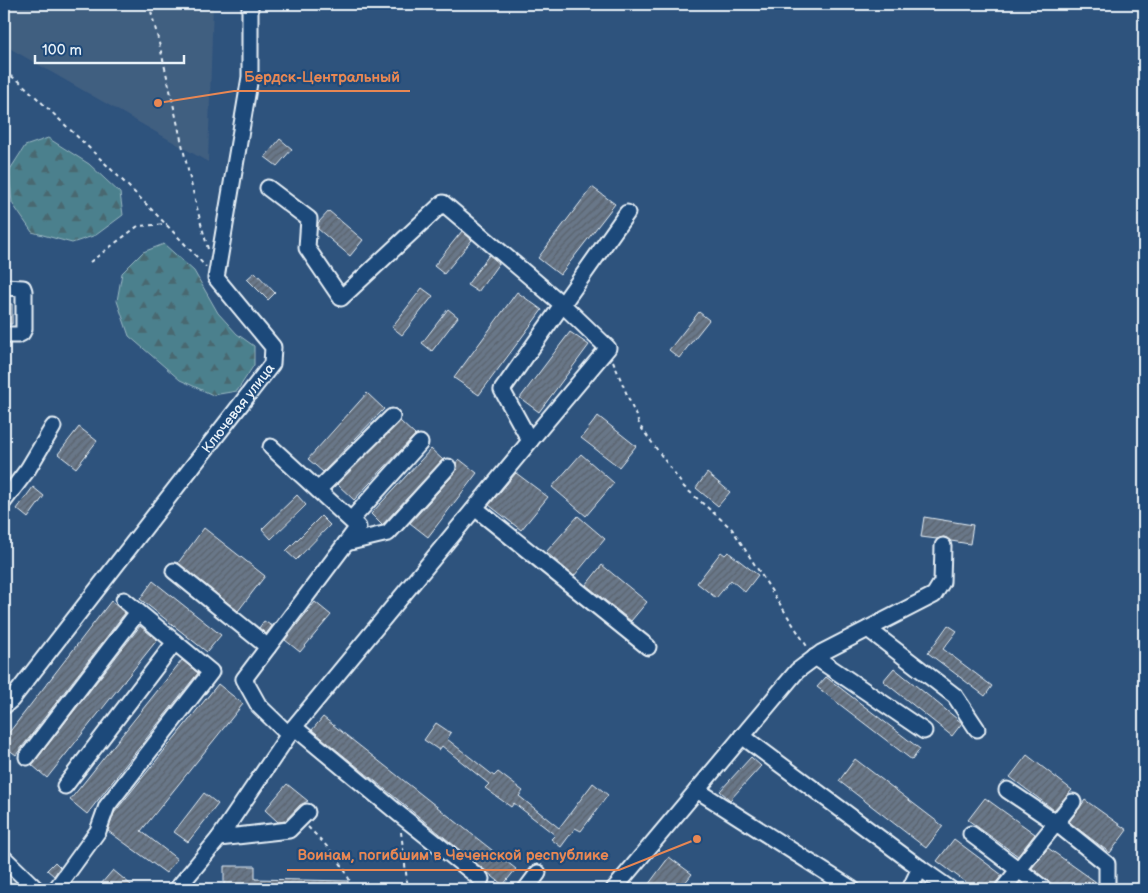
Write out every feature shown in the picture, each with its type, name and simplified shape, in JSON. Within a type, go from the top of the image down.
[{"type":"street","points":[[216,278],[250,77],[250,4]]},
{"type":"street","points":[[177,889],[219,838],[291,731],[608,348],[563,305],[443,203],[341,298],[307,248],[308,219],[268,188]]},
{"type":"street","points":[[530,441],[502,390],[627,213]]},
{"type":"street","name":"Ключевая улица","points":[[4,706],[18,692],[272,364],[273,347],[216,278]]},
{"type":"street","points":[[4,287],[23,288],[24,329],[18,335],[4,335]]},
{"type":"street","points":[[318,490],[392,417]]},
{"type":"street","points":[[4,501],[28,469],[52,427]]},
{"type":"street","points":[[350,520],[420,443]]},
{"type":"street","points":[[271,447],[358,527],[244,680],[258,706],[481,879]]},
{"type":"street","points":[[346,543],[388,533],[448,467]]},
{"type":"street","points":[[475,508],[648,647]]},
{"type":"street","points":[[614,889],[797,671],[815,657],[934,595],[942,582],[943,546]]},
{"type":"street","points":[[174,571],[268,647]]},
{"type":"street","points":[[56,889],[98,831],[107,806],[211,672],[124,600]]},
{"type":"street","points":[[27,757],[138,612]]},
{"type":"street","points":[[868,628],[955,696],[977,729]]},
{"type":"street","points":[[65,786],[175,642]]},
{"type":"street","points":[[815,657],[924,731]]},
{"type":"street","points":[[742,736],[950,889]]},
{"type":"street","points":[[698,790],[852,889]]},
{"type":"street","points":[[1007,790],[1056,823],[1107,864],[1106,889]]},
{"type":"street","points":[[1003,889],[1072,802]]},
{"type":"street","points":[[219,838],[289,830],[304,815]]},
{"type":"street","points":[[971,834],[1044,889]]},
{"type":"street","points":[[4,858],[36,889]]},
{"type":"street","points":[[910,889],[920,868]]},
{"type":"street","points":[[526,889],[538,874]]},
{"type":"path","points":[[149,4],[160,45],[193,196],[208,250]]},
{"type":"path","points":[[4,72],[19,81],[167,224],[216,278]]},
{"type":"path","points":[[90,262],[138,226],[167,224]]},
{"type":"path","points":[[608,348],[640,426],[684,488],[732,529],[804,643],[815,657]]},
{"type":"path","points":[[399,814],[408,889]]},
{"type":"path","points":[[304,815],[350,878],[352,889]]},
{"type":"shaded area","points":[[4,4],[213,4],[208,162],[4,45]]},
{"type":"shaded area","points":[[4,868],[26,889],[4,889]]},
{"type":"green space","points":[[48,138],[89,164],[120,193],[123,215],[96,235],[72,243],[32,232],[12,203],[9,171],[25,146]]},
{"type":"green space","points":[[164,244],[194,271],[218,313],[237,334],[254,346],[254,365],[237,391],[213,395],[180,380],[129,336],[117,301],[122,273],[143,252]]},
{"type":"building","points":[[280,139],[292,149],[277,166],[265,157]]},
{"type":"building","points":[[592,187],[615,204],[560,275],[538,258]]},
{"type":"building","points":[[329,211],[363,240],[350,256],[318,229],[318,223]]},
{"type":"building","points":[[462,231],[472,240],[444,274],[434,266]]},
{"type":"building","points":[[489,255],[499,263],[478,292],[467,285]]},
{"type":"building","points":[[255,272],[275,293],[268,300],[247,279]]},
{"type":"building","points":[[422,288],[433,296],[402,335],[392,327]]},
{"type":"building","points":[[517,292],[542,310],[479,395],[454,378]]},
{"type":"building","points":[[4,304],[12,304],[12,324],[4,324]]},
{"type":"building","points":[[448,309],[458,317],[432,351],[422,343]]},
{"type":"building","points":[[699,312],[709,320],[679,358],[669,350]]},
{"type":"building","points":[[570,332],[589,345],[539,412],[520,398]]},
{"type":"building","points":[[367,393],[384,409],[323,472],[308,459]]},
{"type":"building","points":[[598,416],[636,446],[619,467],[581,438]]},
{"type":"building","points":[[400,421],[415,435],[354,500],[337,484]]},
{"type":"building","points":[[79,427],[97,441],[76,468],[58,454]]},
{"type":"building","points":[[431,449],[443,460],[382,525],[371,514]]},
{"type":"building","points":[[581,454],[614,483],[586,516],[552,487]]},
{"type":"building","points":[[459,459],[477,473],[428,537],[410,523],[455,473],[456,463]]},
{"type":"building","points":[[516,473],[548,497],[521,530],[489,505]]},
{"type":"building","points":[[707,473],[730,492],[718,506],[696,488]]},
{"type":"building","points":[[33,487],[44,496],[28,518],[17,509]]},
{"type":"building","points":[[297,495],[306,505],[271,539],[262,529]]},
{"type":"building","points":[[321,516],[330,525],[296,560],[286,551]]},
{"type":"building","points":[[578,516],[605,539],[574,576],[546,552]]},
{"type":"building","points":[[924,517],[973,525],[970,544],[951,541],[944,537],[937,539],[921,537]]},
{"type":"building","points":[[204,528],[265,576],[238,611],[178,563]]},
{"type":"building","points":[[721,552],[725,555],[728,552],[758,575],[745,592],[731,580],[716,598],[697,583]]},
{"type":"building","points":[[602,565],[647,602],[631,621],[586,585]]},
{"type":"building","points":[[153,581],[221,635],[207,652],[140,599]]},
{"type":"building","points":[[111,601],[125,613],[16,755],[4,746],[4,739]]},
{"type":"building","points":[[315,602],[331,615],[300,652],[285,640]]},
{"type":"building","points":[[264,621],[272,626],[266,634],[259,628]]},
{"type":"building","points":[[948,625],[957,631],[943,649],[992,686],[985,696],[928,653]]},
{"type":"building","points":[[140,626],[157,640],[47,778],[32,765]]},
{"type":"building","points":[[182,660],[198,673],[87,814],[70,800]]},
{"type":"building","points":[[894,668],[962,723],[952,736],[883,681]]},
{"type":"building","points":[[826,677],[920,749],[912,760],[817,687]]},
{"type":"building","points":[[218,684],[243,704],[141,831],[177,859],[166,873],[108,831],[114,813]]},
{"type":"building","points":[[323,717],[516,869],[503,885],[312,730]]},
{"type":"building","points":[[436,723],[451,733],[447,739],[494,776],[498,772],[523,791],[519,796],[559,828],[593,783],[608,795],[581,831],[575,828],[561,847],[551,839],[555,835],[514,803],[511,807],[485,788],[489,784],[442,746],[439,750],[424,740]]},
{"type":"building","points":[[1027,755],[1072,790],[1054,810],[1010,777]]},
{"type":"building","points":[[751,757],[761,766],[730,800],[720,791]]},
{"type":"building","points":[[855,759],[943,826],[926,848],[839,781]]},
{"type":"building","points":[[287,784],[308,801],[300,805],[285,821],[278,822],[265,810]]},
{"type":"building","points":[[204,793],[218,804],[188,842],[174,832]]},
{"type":"building","points":[[985,798],[1035,834],[1018,856],[968,820]]},
{"type":"building","points":[[1085,800],[1127,830],[1110,853],[1069,822]]},
{"type":"building","points":[[954,839],[1002,875],[995,884],[994,889],[975,889],[937,861]]},
{"type":"building","points":[[1048,848],[1096,882],[1092,889],[1058,889],[1032,868]]},
{"type":"building","points":[[669,857],[692,874],[680,889],[645,889]]},
{"type":"building","points":[[55,862],[60,867],[54,876],[47,870]]},
{"type":"building","points":[[224,866],[255,866],[255,879],[348,881],[348,889],[224,889]]},
{"type":"building","points":[[113,870],[136,889],[108,889],[101,884]]},
{"type":"place","name":"Бердск-Центральный","points":[[158,103]]},
{"type":"place","name":"Воинам, погибшим в Чеченской республике","points":[[697,839]]}]
